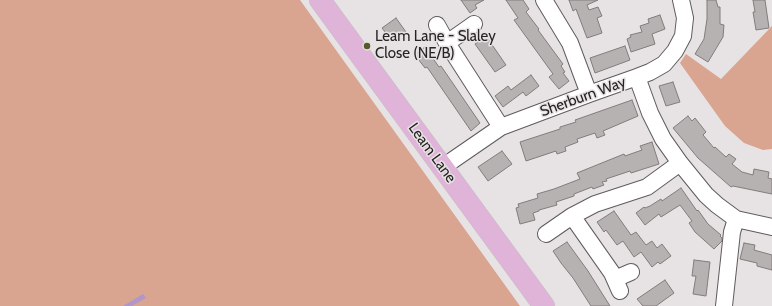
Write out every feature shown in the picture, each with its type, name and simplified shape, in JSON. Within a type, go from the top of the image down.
[{"type":"main road","name":"Leam Lane","points":[[320,0],[544,306]]},
{"type":"street","points":[[544,0],[570,43],[589,94]]},
{"type":"street","name":"Sherburn Way","points":[[443,168],[501,127],[589,94],[637,78],[664,64],[680,44],[685,27],[684,11],[681,0]]},
{"type":"street","points":[[447,43],[474,24]]},
{"type":"street","points":[[437,25],[501,127]]},
{"type":"street","points":[[637,78],[655,126],[680,164],[706,195],[736,220],[772,227]]},
{"type":"street","points":[[546,234],[572,216],[604,200],[646,187],[680,164]]},
{"type":"street","points":[[572,216],[618,285],[631,272]]},
{"type":"street","points":[[724,306],[732,232],[736,220]]},
{"type":"shaded area","points":[[0,0],[300,0],[520,306],[0,306]]},
{"type":"shaded area","points":[[772,26],[772,149],[763,150],[744,143],[725,126],[680,63],[686,54],[721,79]]},
{"type":"shaded area","points":[[143,294],[146,298],[132,306],[123,306]]},
{"type":"building","points":[[461,0],[484,0],[475,5],[477,8],[470,13]]},
{"type":"building","points":[[506,0],[523,0],[529,9],[526,12],[563,64],[561,66],[565,72],[563,73],[569,81],[559,89],[549,77],[553,74],[514,20],[518,18]]},
{"type":"building","points":[[569,0],[598,0],[587,5],[589,10],[598,7],[602,16],[597,18],[602,33],[587,38],[576,9],[573,11]]},
{"type":"building","points":[[707,0],[716,0],[718,7],[720,7],[720,24],[724,25],[723,37],[708,62],[695,54],[704,39],[707,19]]},
{"type":"building","points":[[753,0],[765,0],[769,28],[756,30]]},
{"type":"building","points":[[660,15],[665,29],[652,34],[655,44],[631,52],[627,39],[631,37],[630,35],[642,32],[640,26],[649,23],[648,19]]},
{"type":"building","points":[[396,18],[406,32],[392,41],[382,28]]},
{"type":"building","points":[[486,36],[506,65],[495,72],[475,44]]},
{"type":"building","points":[[625,46],[630,60],[595,73],[590,58]]},
{"type":"building","points":[[425,47],[439,67],[441,66],[480,123],[471,131],[427,67],[425,68],[415,55]]},
{"type":"building","points":[[531,75],[539,86],[526,96],[523,92],[503,107],[495,96],[508,86],[511,90]]},
{"type":"building","points":[[673,82],[680,102],[666,106],[659,86]]},
{"type":"building","points":[[632,100],[638,116],[603,131],[605,135],[597,138],[595,133],[577,139],[578,142],[565,147],[566,151],[557,154],[556,151],[526,161],[520,142],[560,129],[560,127],[576,122],[575,120]]},
{"type":"building","points":[[688,116],[692,121],[695,118],[706,132],[703,135],[714,148],[715,147],[726,157],[729,154],[736,159],[732,164],[742,172],[753,175],[754,169],[769,172],[768,178],[772,179],[772,194],[733,186],[731,187],[698,158],[673,128]]},
{"type":"building","points":[[652,142],[659,164],[606,179],[607,181],[602,182],[604,185],[593,189],[592,187],[574,194],[574,196],[556,202],[557,205],[533,213],[535,220],[520,224],[516,208],[519,207],[518,204],[538,198],[537,194],[580,179],[577,173],[624,154],[625,156],[642,150],[640,146]]},
{"type":"building","points":[[502,151],[512,164],[488,181],[478,167]]},
{"type":"building","points":[[681,188],[708,224],[721,235],[722,241],[714,249],[695,232],[689,223],[692,221],[680,205],[661,217],[659,214],[645,225],[636,213],[644,207],[650,206],[661,199],[662,201]]},
{"type":"building","points":[[614,211],[631,235],[636,232],[646,245],[652,241],[657,248],[662,244],[671,256],[660,264],[658,262],[652,267],[641,252],[634,257],[623,241],[617,245],[606,230],[604,232],[597,222]]},
{"type":"building","points":[[567,242],[588,271],[610,306],[591,306],[573,278],[561,263],[553,251]]},
{"type":"building","points":[[744,243],[755,245],[754,250],[772,255],[772,270],[757,266],[757,263],[740,259]]},
{"type":"building","points":[[694,260],[710,262],[706,296],[693,294],[696,276],[692,276]]},
{"type":"building","points":[[665,280],[674,293],[656,306],[643,306],[637,299]]},
{"type":"place","name":"Leam Lane - Slaley Close (NE/B)","points":[[367,46]]}]
